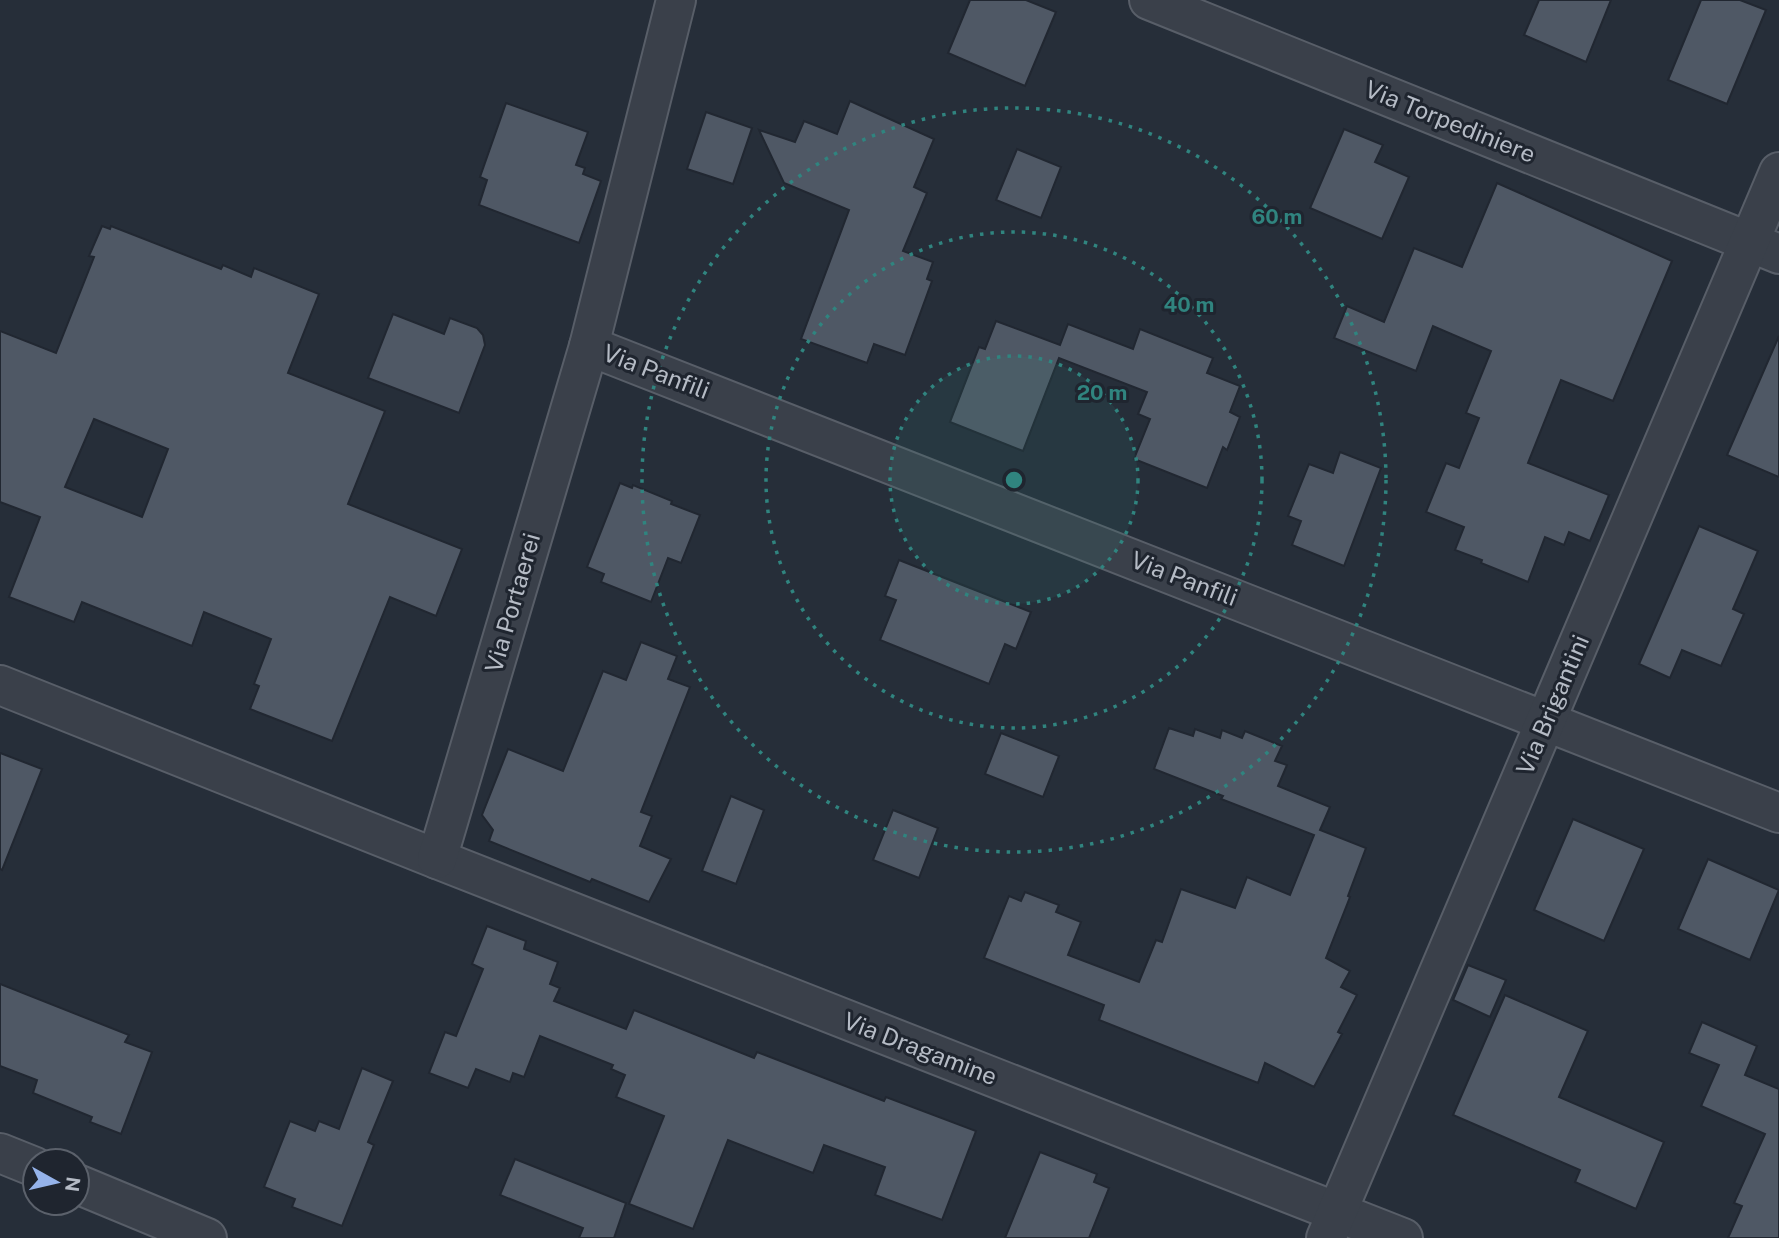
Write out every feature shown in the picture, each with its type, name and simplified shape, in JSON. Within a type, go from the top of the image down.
[{"type":"street","name":"Via Portaerei","points":[[437,859],[589,346],[676,0]]},
{"type":"street","name":"Via Torpediniere","points":[[1149,0],[1765,249]]},
{"type":"street","name":"Via Brigantini","points":[[1332,1225],[1546,722],[1765,249],[1779,172]]},
{"type":"street","name":"Via Panfili","points":[[589,346],[1779,813]]},
{"type":"street","name":"Via Dragamine","points":[[0,685],[437,859],[1332,1225],[1403,1238]]},
{"type":"street","points":[[0,1153],[21,1161]]},
{"type":"street","points":[[91,1190],[206,1238]]},
{"type":"building","points":[[970,0],[1026,0],[1056,12],[1025,86],[948,53]]},
{"type":"building","points":[[1539,0],[1611,0],[1586,62],[1524,35]]},
{"type":"building","points":[[1701,0],[1740,0],[1766,10],[1727,104],[1668,80]]},
{"type":"building","points":[[850,101],[934,139],[914,187],[927,193],[903,251],[933,262],[927,279],[932,281],[905,355],[874,344],[867,363],[801,339],[849,210],[784,183],[759,130],[795,142],[804,121],[837,134]]},
{"type":"building","points":[[506,103],[588,132],[576,165],[585,168],[583,174],[601,181],[579,243],[479,205],[487,180],[480,177]]},
{"type":"building","points":[[706,112],[752,128],[733,184],[687,169]]},
{"type":"building","points":[[1344,129],[1383,145],[1375,162],[1409,177],[1382,239],[1310,208]]},
{"type":"building","points":[[1017,149],[1061,167],[1041,218],[996,200]]},
{"type":"building","points":[[1497,183],[1672,261],[1613,401],[1561,380],[1528,463],[1609,495],[1590,541],[1569,532],[1564,545],[1545,537],[1528,582],[1455,550],[1464,527],[1426,512],[1446,463],[1459,468],[1479,418],[1466,413],[1491,351],[1433,326],[1416,371],[1334,338],[1347,306],[1384,322],[1414,248],[1462,267]]},
{"type":"building","points":[[102,226],[110,229],[111,226],[221,269],[223,265],[251,277],[254,268],[319,294],[288,373],[385,411],[348,504],[462,549],[436,616],[390,597],[332,741],[250,709],[259,686],[254,684],[271,639],[204,612],[192,646],[82,602],[74,622],[9,597],[40,517],[0,502],[0,331],[56,353],[94,257],[89,256]],"holes":[[[94,419],[168,449],[142,517],[65,487]]]},
{"type":"building","points":[[393,314],[444,334],[450,318],[477,328],[483,335],[485,345],[459,413],[368,378]]},
{"type":"building","points":[[996,321],[1060,345],[1068,324],[1133,349],[1140,329],[1213,358],[1207,373],[1240,386],[1230,412],[1240,417],[1227,450],[1223,447],[1207,488],[1134,459],[1150,419],[1138,414],[1147,392],[1059,358],[1023,451],[950,422],[979,347],[985,349]]},
{"type":"building","points":[[1779,336],[1779,477],[1727,455]]},
{"type":"building","points":[[1340,452],[1381,468],[1344,566],[1292,545],[1301,521],[1288,516],[1309,464],[1333,473]]},
{"type":"building","points":[[620,483],[632,488],[633,485],[700,515],[681,563],[668,558],[651,602],[601,582],[604,574],[587,567]]},
{"type":"building","points":[[1699,526],[1758,551],[1733,609],[1744,614],[1721,666],[1682,650],[1670,678],[1639,664]]},
{"type":"building","points":[[899,560],[1031,612],[1016,649],[1005,644],[989,684],[880,640],[896,600],[885,596]]},
{"type":"building","points":[[641,642],[677,656],[668,679],[690,687],[641,812],[652,816],[640,846],[671,859],[649,902],[592,879],[590,882],[489,841],[493,830],[482,815],[508,749],[563,771],[603,671],[626,680]]},
{"type":"building","points":[[1169,728],[1193,736],[1195,729],[1220,738],[1222,730],[1242,738],[1245,731],[1282,746],[1275,761],[1287,765],[1278,786],[1330,807],[1320,830],[1366,848],[1326,958],[1350,971],[1341,987],[1357,995],[1338,1032],[1342,1034],[1314,1087],[1265,1063],[1258,1083],[1099,1020],[1104,1005],[984,958],[1009,896],[1021,901],[1025,892],[1059,905],[1056,912],[1081,922],[1068,955],[1139,982],[1156,940],[1162,942],[1181,889],[1235,908],[1247,877],[1290,895],[1314,835],[1221,799],[1223,796],[1154,769]]},
{"type":"building","points":[[1001,733],[1059,756],[1043,797],[985,774]]},
{"type":"building","points":[[0,753],[42,769],[2,870],[0,869]]},
{"type":"building","points":[[731,796],[764,810],[736,884],[702,871]]},
{"type":"building","points":[[893,810],[938,828],[919,878],[873,860]]},
{"type":"building","points":[[1573,819],[1644,849],[1604,941],[1534,910]]},
{"type":"building","points":[[1708,859],[1779,890],[1750,960],[1678,929]]},
{"type":"building","points":[[487,926],[526,941],[524,949],[558,962],[550,984],[560,988],[554,1001],[626,1029],[634,1010],[754,1058],[757,1052],[884,1101],[886,1097],[976,1131],[942,1220],[875,1195],[885,1167],[824,1145],[813,1173],[728,1140],[693,1229],[629,1204],[664,1116],[616,1097],[625,1075],[611,1069],[613,1065],[540,1036],[524,1077],[513,1073],[510,1082],[476,1069],[468,1088],[429,1073],[445,1032],[456,1036],[483,969],[472,964]]},
{"type":"building","points":[[1468,965],[1506,980],[1490,1017],[1453,1000]]},
{"type":"building","points":[[0,984],[129,1035],[125,1042],[152,1052],[121,1134],[90,1122],[92,1117],[33,1093],[37,1080],[0,1066]]},
{"type":"building","points":[[1505,995],[1588,1031],[1559,1097],[1664,1142],[1636,1209],[1575,1182],[1580,1170],[1453,1115]]},
{"type":"building","points":[[1702,1022],[1757,1046],[1745,1075],[1779,1089],[1779,1238],[1728,1238],[1742,1206],[1734,1203],[1765,1134],[1701,1106],[1719,1065],[1689,1053]]},
{"type":"building","points":[[362,1068],[393,1081],[368,1142],[374,1145],[342,1226],[292,1207],[295,1199],[264,1187],[290,1121],[315,1131],[319,1121],[339,1129]]},
{"type":"building","points":[[1040,1152],[1097,1174],[1094,1182],[1109,1188],[1089,1238],[1005,1238]]},
{"type":"building","points":[[515,1159],[626,1203],[614,1238],[579,1238],[583,1228],[500,1195]]}]
